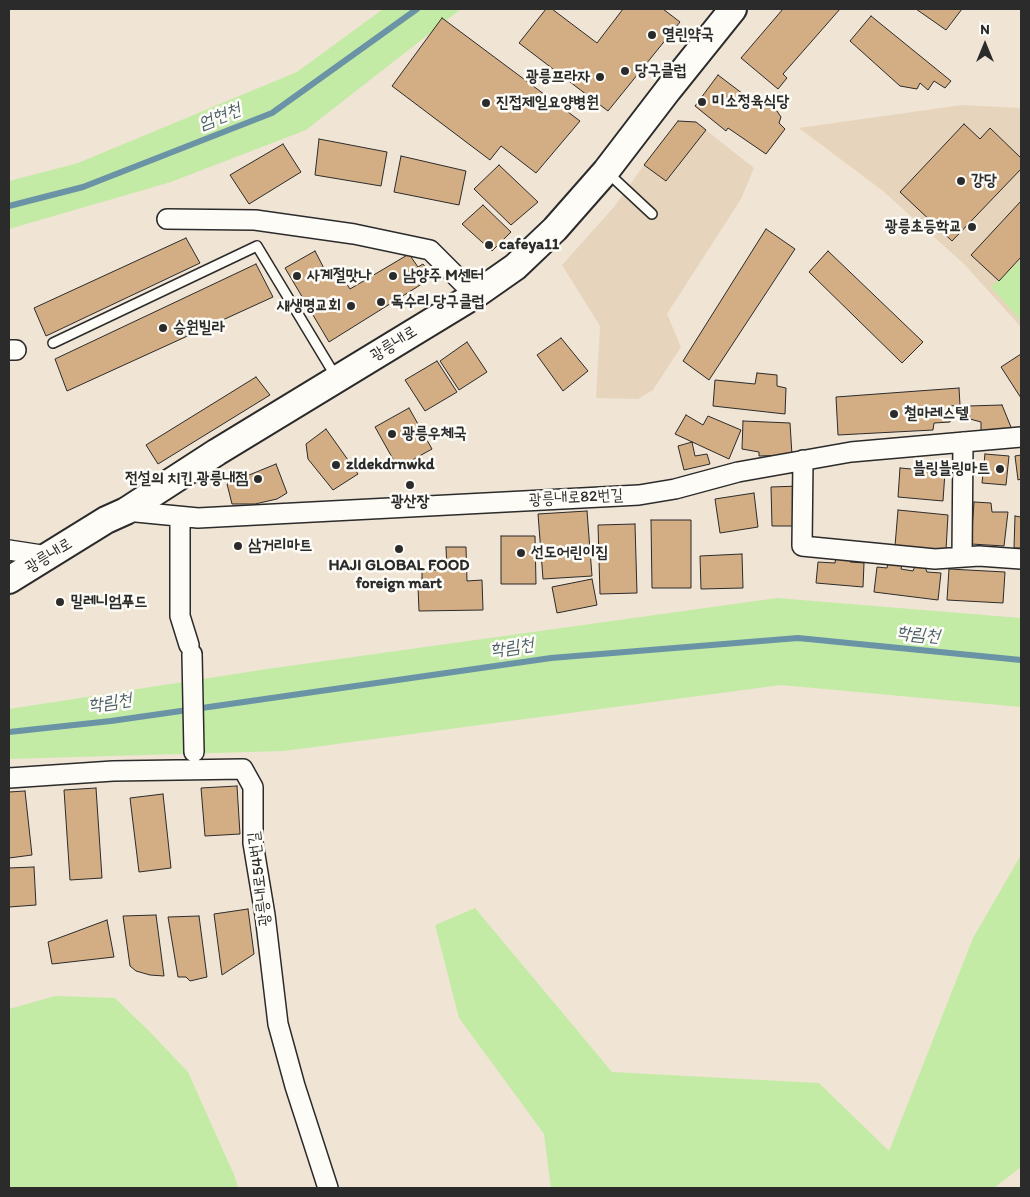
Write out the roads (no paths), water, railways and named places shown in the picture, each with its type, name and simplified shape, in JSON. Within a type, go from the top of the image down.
[{"type":"street","name":"광릉내로","points":[[9,580],[106,520],[126,511],[217,452],[475,295],[515,267],[555,229],[606,171],[733,9]]},
{"type":"street","points":[[166,219],[255,220],[354,234],[430,250],[475,295]]},
{"type":"street","name":"광릉내로82번길","points":[[126,511],[198,518],[639,495],[675,489],[738,472],[850,452],[1021,437]]},
{"type":"street","points":[[962,557],[963,442]]},
{"type":"street","points":[[802,460],[802,546],[935,560],[980,556],[1021,559]]},
{"type":"street","points":[[180,516],[180,616],[190,649],[194,752]]},
{"type":"street","points":[[9,550],[48,556]]},
{"type":"street","name":"광릉내로54번길","points":[[9,778],[113,771],[243,769],[254,787],[254,843],[278,1024],[295,1086],[328,1188]]},
{"type":"lane","points":[[606,171],[652,214]]},
{"type":"lane","points":[[54,343],[257,246],[338,379]]},
{"type":"waterway","name":"엄현천","points":[[9,206],[83,187],[272,113],[417,9]]},
{"type":"waterway","name":"학림천","points":[[9,732],[111,721],[551,658],[798,638],[1021,660]]},
{"type":"place","name":"열린약국","points":[[652,35]]},
{"type":"place","name":"당구클럽","points":[[625,71]]},
{"type":"place","name":"광릉프라자","points":[[600,77]]},
{"type":"place","name":"미소정육식당","points":[[702,102]]},
{"type":"place","name":"진접제일요양병원","points":[[486,103]]},
{"type":"place","name":"강당","points":[[961,181]]},
{"type":"place","name":"광릉초등학교","points":[[972,227]]},
{"type":"place","name":"cafeya11","points":[[489,245]]},
{"type":"place","name":"사계절맛나","points":[[297,276]]},
{"type":"place","name":"남양주 M센터","points":[[393,276]]},
{"type":"place","name":"독수리 당구클럽","points":[[381,302]]},
{"type":"place","name":"새생명교회","points":[[351,306]]},
{"type":"place","name":"승원빌라","points":[[163,328]]},
{"type":"place","name":"철마레스텔","points":[[894,414]]},
{"type":"place","name":"광릉우체국","points":[[392,434]]},
{"type":"place","name":"zldekdrnwkd","points":[[336,465]]},
{"type":"place","name":"블링블링마트","points":[[1000,469]]},
{"type":"place","name":"전설의 치킨 광릉내점","points":[[258,479]]},
{"type":"place","name":"광산장","points":[[410,485]]},
{"type":"place","name":"삼거리마트","points":[[238,546]]},
{"type":"place","name":"HAJI GLOBAL FOOD foreign mart","points":[[399,549]]},
{"type":"place","name":"선도어린이집","points":[[521,553]]},
{"type":"place","name":"밀레니엄푸드","points":[[60,602]]}]
